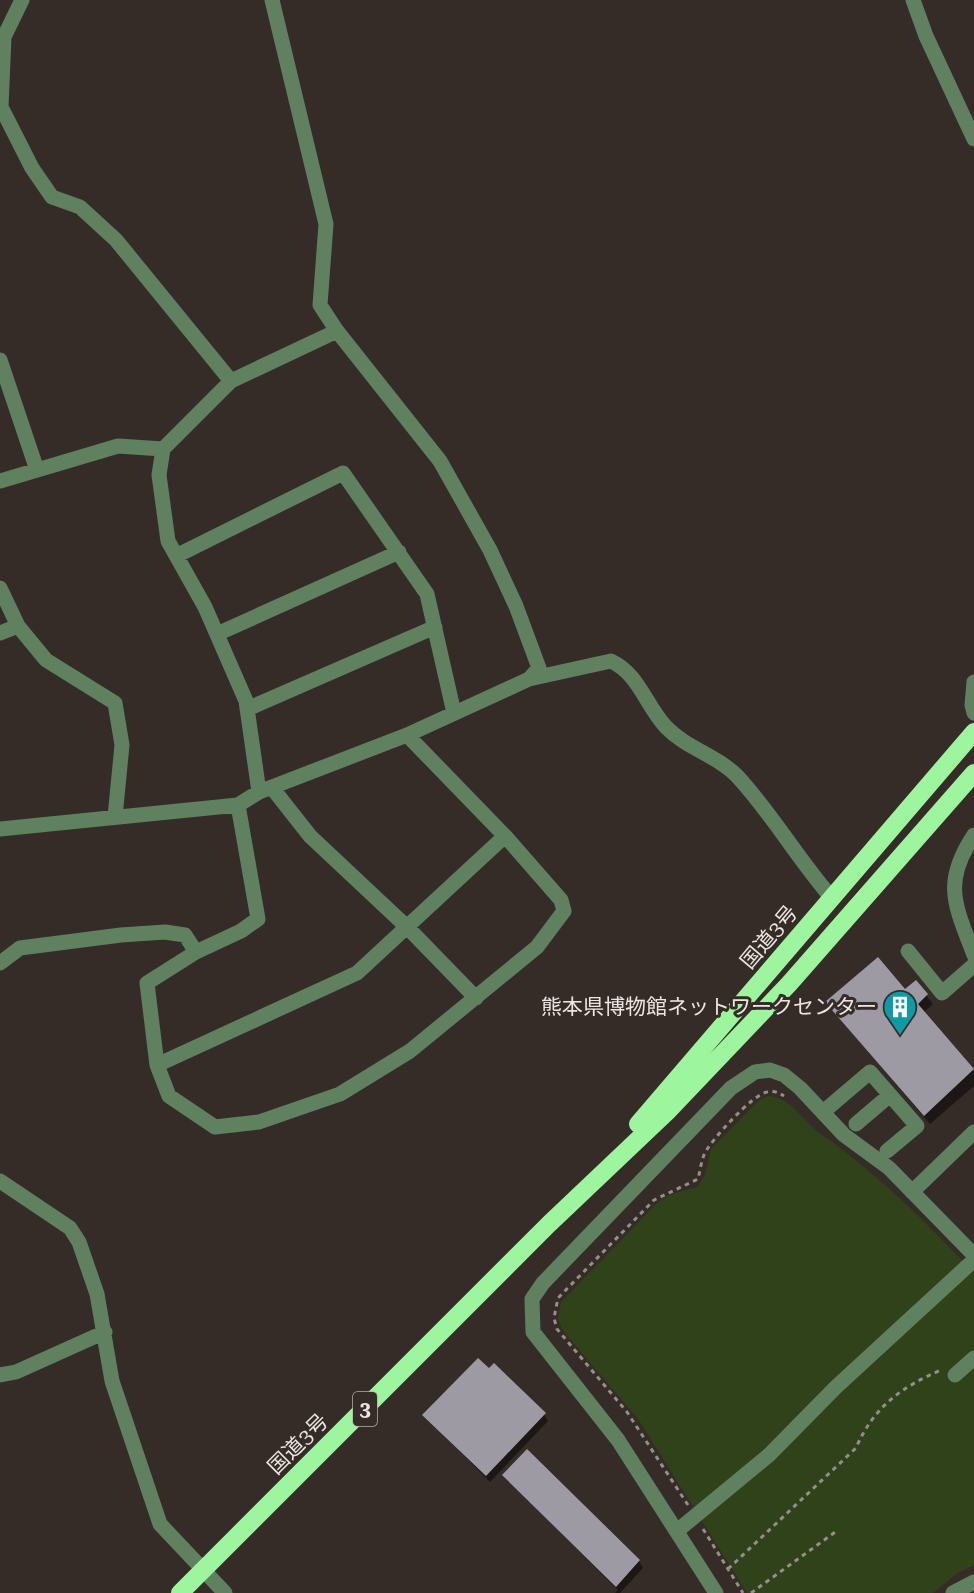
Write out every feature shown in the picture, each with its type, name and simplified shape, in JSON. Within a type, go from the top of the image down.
[{"type":"highway","name":"国道3号","points":[[549,1224],[657,1103],[974,732]]},
{"type":"highway","name":"国道3号","points":[[180,1593],[549,1224],[667,1112],[789,984],[974,772]]},
{"type":"street","points":[[22,0],[4,37],[1,107],[32,168],[52,197],[81,207],[116,240],[231,381]]},
{"type":"street","points":[[272,0],[326,224],[320,305],[337,331],[440,461],[490,550],[516,606],[539,668],[529,679]]},
{"type":"street","points":[[913,0],[926,36],[974,139]]},
{"type":"street","points":[[337,331],[231,381],[164,449],[159,475],[168,541],[178,555],[217,634],[247,709],[266,791],[310,836],[408,928],[476,999]]},
{"type":"street","points":[[0,360],[36,470]]},
{"type":"street","points":[[0,481],[118,446],[164,449]]},
{"type":"street","points":[[178,555],[343,473],[427,594],[454,713]]},
{"type":"street","points":[[217,634],[399,552]]},
{"type":"street","points":[[0,588],[18,626],[46,660],[115,703],[122,745],[115,817]]},
{"type":"street","points":[[0,633],[18,626]]},
{"type":"street","points":[[247,709],[435,627]]},
{"type":"street","points":[[0,829],[238,805],[266,791],[407,735],[529,679],[610,661],[622,666],[646,695],[665,726],[685,743],[722,762],[738,777],[806,869],[831,897]]},
{"type":"street","points":[[974,682],[972,705],[974,713]]},
{"type":"street","points":[[238,805],[258,919],[241,932],[196,952],[147,983],[157,1065],[169,1096],[215,1127],[260,1122],[340,1094],[410,1052],[537,947],[564,911],[561,900],[505,836],[407,735]]},
{"type":"street","points":[[974,835],[956,868],[953,885],[968,919],[974,955]]},
{"type":"street","points":[[157,1065],[357,973],[505,836]]},
{"type":"street","points":[[0,963],[20,948],[165,932],[185,935],[196,952]]},
{"type":"street","points":[[908,951],[942,993],[974,966]]},
{"type":"street","points":[[716,1593],[613,1432],[533,1332],[532,1299],[543,1283],[742,1078],[755,1072],[770,1070],[784,1075],[844,1135],[889,1168],[974,1255]]},
{"type":"street","points":[[823,1112],[870,1072],[917,1126],[887,1151]]},
{"type":"street","points":[[856,1124],[890,1095]]},
{"type":"street","points":[[912,1192],[974,1132]]},
{"type":"street","points":[[0,1181],[70,1228],[79,1242],[97,1294],[117,1399],[160,1524],[201,1571],[225,1593]]},
{"type":"street","points":[[677,1531],[769,1455],[836,1388],[974,1260]]},
{"type":"street","points":[[0,1375],[16,1372],[105,1332]]},
{"type":"street","points":[[950,1372],[974,1358]]},
{"type":"street","points":[[952,1593],[974,1582]]},
{"type":"path","points":[[743,1593],[627,1412],[557,1329],[555,1308],[558,1299],[654,1200],[698,1179],[703,1156],[709,1146],[754,1099],[766,1092],[777,1092],[790,1100]]},
{"type":"path","points":[[728,1569],[856,1448],[864,1430],[895,1393],[915,1381],[950,1372]]},
{"type":"path","points":[[752,1593],[838,1530]]},
{"type":"green space","points":[[768,1096],[776,1097],[789,1104],[812,1127],[880,1181],[974,1273],[974,1565],[956,1574],[933,1593],[747,1593],[638,1419],[563,1331],[558,1319],[561,1302],[656,1204],[668,1195],[697,1187],[705,1175],[711,1149],[758,1101]]},
{"type":"building","name":"熊本県博物館ネットワークセンター","points":[[878,957],[905,989],[916,980],[928,994],[918,1004],[974,1069],[924,1116],[825,1002]]},
{"type":"building","points":[[478,1358],[489,1368],[494,1363],[546,1413],[486,1476],[422,1415]]},
{"type":"building","points":[[527,1449],[640,1560],[616,1587],[502,1475]]},
{"type":"place","name":"熊本県博物館ネットワークセンター","points":[[900,1036]]}]
